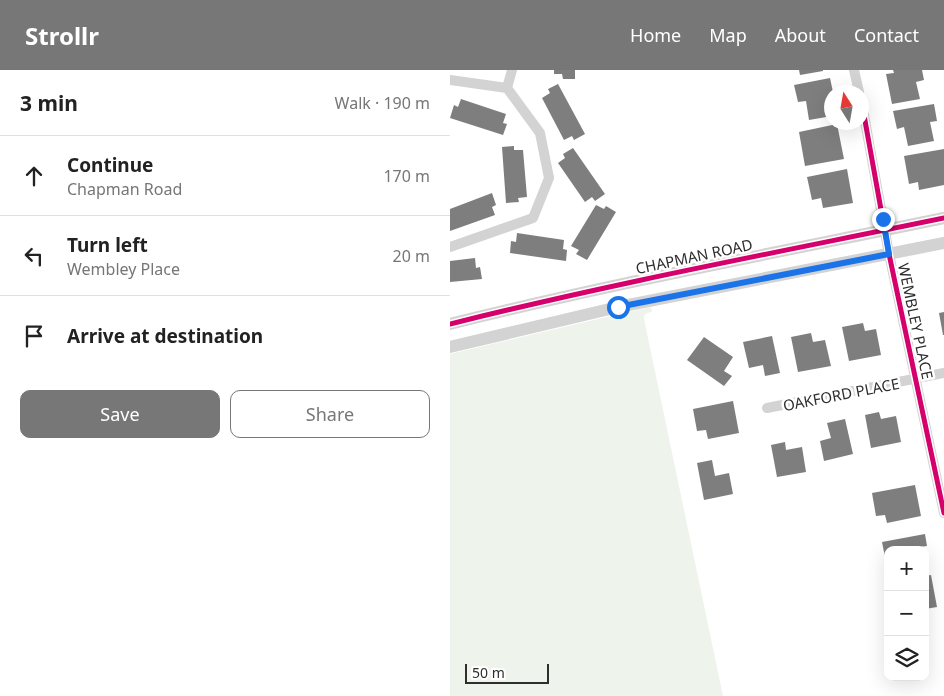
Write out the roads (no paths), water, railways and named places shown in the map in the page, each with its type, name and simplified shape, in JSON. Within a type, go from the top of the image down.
[{"type":"street","points":[[507,88],[512,70]]},
{"type":"street","points":[[854,70],[857,85]]},
{"type":"street","points":[[450,80],[507,88],[540,133],[549,178],[534,218],[450,248]]},
{"type":"street","name":"WEMBLEY PLACE","points":[[867,130],[889,254],[944,513]]},
{"type":"street","name":"CHAPMAN ROAD","points":[[450,324],[537,302],[944,218]]},
{"type":"street","points":[[450,347],[618,307],[944,243]]},
{"type":"street","name":"OAKFORD PLACE","points":[[766,408],[944,374]]}]
